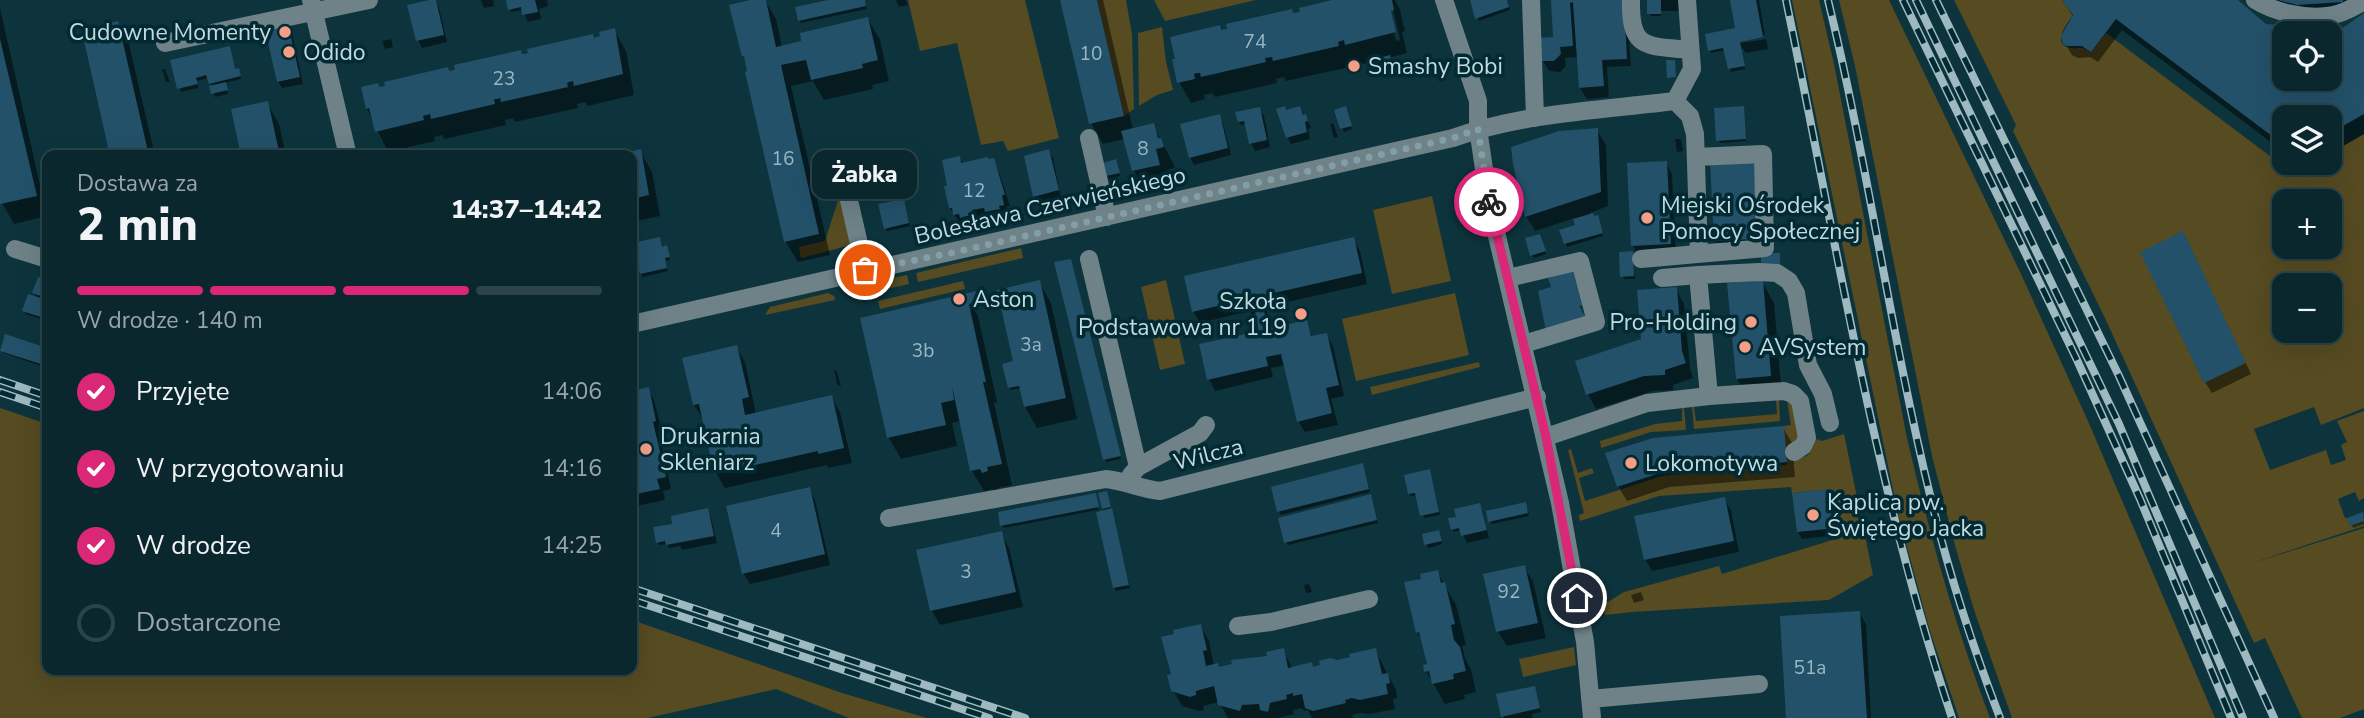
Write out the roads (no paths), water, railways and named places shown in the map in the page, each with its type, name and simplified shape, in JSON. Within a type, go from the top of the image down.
[{"type":"street","points":[[165,43],[312,6],[369,0]]},
{"type":"street","points":[[1444,0],[1478,101],[1478,129],[1489,202],[1546,437],[1585,642],[1592,718]]},
{"type":"street","points":[[1531,0],[1535,118]]},
{"type":"street","points":[[1632,0],[1632,26],[1640,40],[1646,45],[1689,50]]},
{"type":"street","points":[[1687,0],[1692,69],[1675,101],[1690,116],[1695,134],[1699,254]]},
{"type":"street","points":[[2255,0],[2282,11],[2326,17],[2351,9],[2364,1]]},
{"type":"street","points":[[312,6],[347,150]]},
{"type":"street","name":"Bolesława Czerwieńskiego","points":[[637,323],[1453,138],[1478,129],[1535,118],[1675,101]]},
{"type":"street","points":[[1089,138],[1107,217]]},
{"type":"street","points":[[1642,259],[1765,248],[1763,153],[1696,158]]},
{"type":"street","points":[[843,174],[865,270]]},
{"type":"street","points":[[15,249],[42,257]]},
{"type":"street","points":[[1089,259],[1133,474],[1200,433],[1206,425]]},
{"type":"street","points":[[1508,278],[1580,261],[1596,322],[1524,344]]},
{"type":"street","points":[[1662,278],[1759,272],[1777,273],[1789,281],[1796,293],[1808,365],[1823,394],[1830,423]]},
{"type":"street","points":[[1699,275],[1709,396]]},
{"type":"street","points":[[1546,437],[1647,403],[1784,391],[1793,394],[1801,404],[1807,438],[1803,446],[1794,452]]},
{"type":"street","name":"Wilcza","points":[[889,518],[1133,474],[1137,487],[1160,491],[1536,397]]},
{"type":"street","points":[[1238,625],[1271,622],[1369,598]]},
{"type":"street","points":[[1590,699],[1759,684]]},
{"type":"railway","points":[[1786,0],[1878,452],[1900,541],[1952,718]]},
{"type":"railway","points":[[1828,0],[1930,495],[1961,608],[2000,718]]},
{"type":"railway","points":[[1903,0],[2077,360],[2140,499],[2231,718]]},
{"type":"railway","points":[[1916,0],[2119,424],[2243,718]]},
{"type":"railway","points":[[1936,0],[2119,376],[2274,718]]},
{"type":"railway","points":[[0,380],[42,394]]},
{"type":"railway","points":[[0,392],[42,406]]},
{"type":"railway","points":[[637,590],[1025,718]]},
{"type":"railway","points":[[637,602],[989,718]]},
{"type":"place","name":"Cudowne Momenty","points":[[285,32]]},
{"type":"place","name":"Odido","points":[[289,52]]},
{"type":"place","name":"Smashy Bobi","points":[[1354,66]]},
{"type":"place","name":"Miejski Ośrodek Pomocy Społecznej","points":[[1647,218]]},
{"type":"place","name":"Żabka","points":[[865,270]]},
{"type":"place","name":"Aston","points":[[959,299]]},
{"type":"place","name":"Szkoła Podstawowa nr 119","points":[[1301,314]]},
{"type":"place","name":"Pro-Holding","points":[[1751,322]]},
{"type":"place","name":"AVSystem","points":[[1745,347]]},
{"type":"place","name":"Drukarnia Skleniarz","points":[[646,449]]},
{"type":"place","name":"Lokomotywa","points":[[1631,463]]},
{"type":"place","name":"Kaplica pw. Świętego Jacka","points":[[1813,515]]}]
